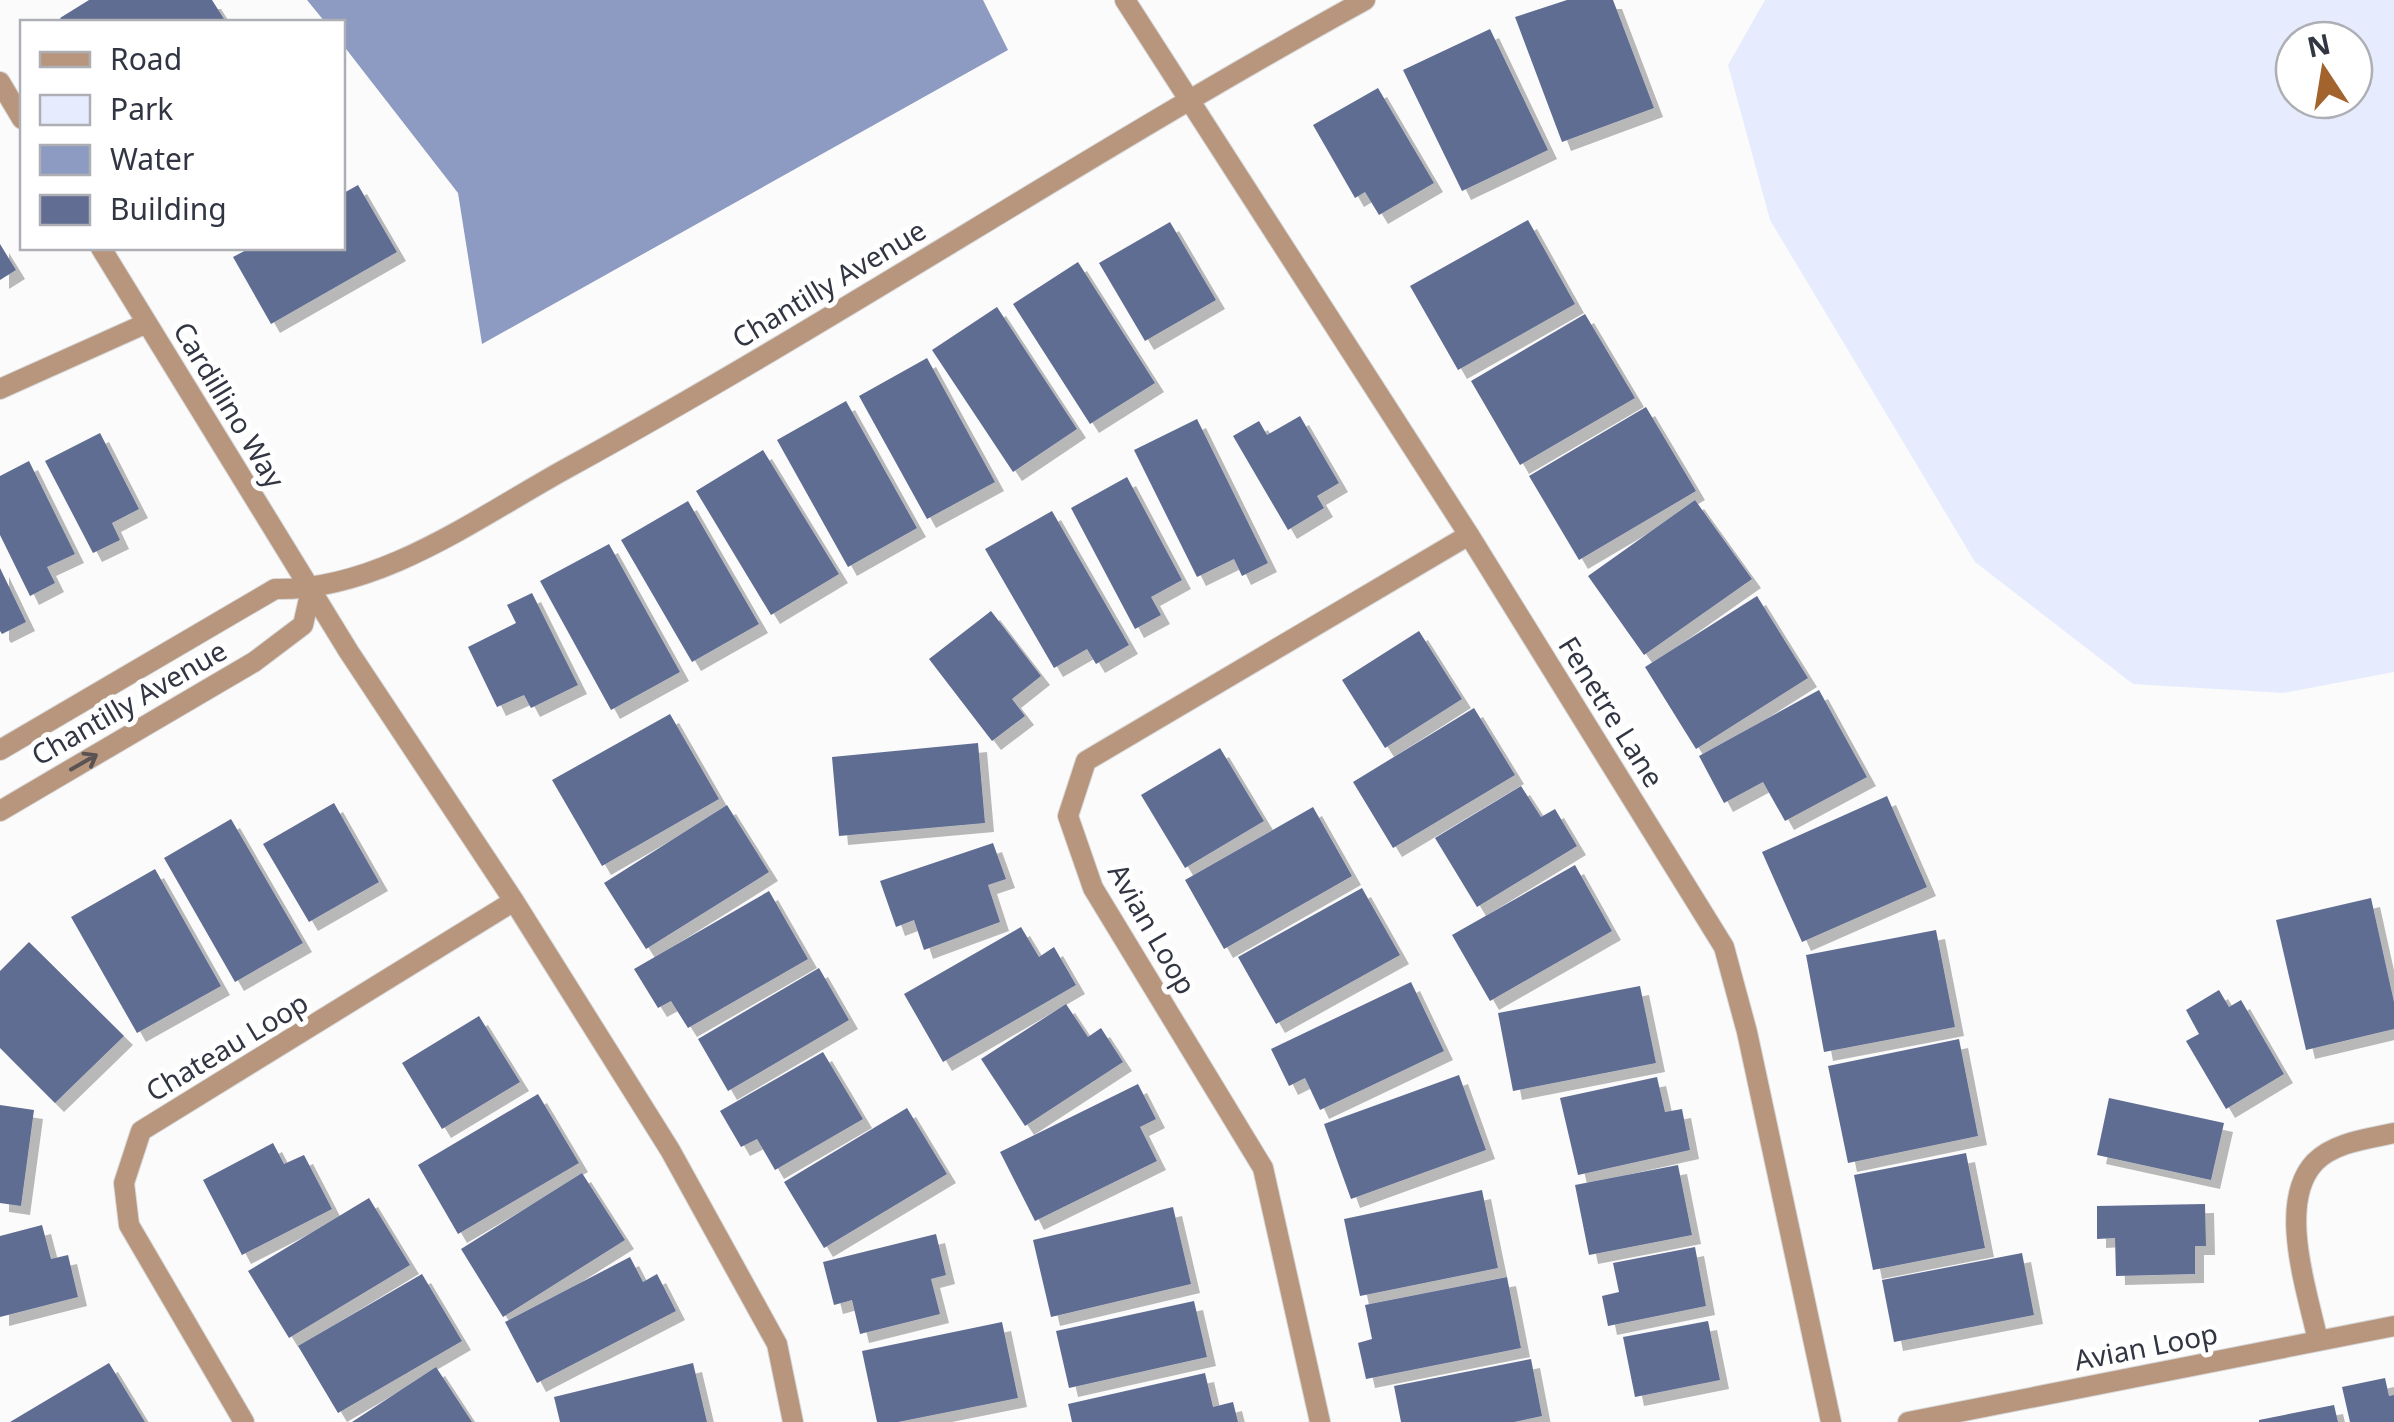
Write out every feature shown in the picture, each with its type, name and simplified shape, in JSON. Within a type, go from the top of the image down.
[{"type":"street","name":"Fenetre Lane","points":[[1125,0],[1469,535],[1724,947],[1747,1032],[1831,1422]]},
{"type":"street","name":"Chantilly Avenue","points":[[0,750],[275,589],[311,590],[397,561],[690,400],[1186,98],[1365,0]]},
{"type":"street","points":[[0,82],[20,116]]},
{"type":"street","name":"Cardillino Way","points":[[102,250],[311,590]]},
{"type":"street","points":[[0,389],[146,323]]},
{"type":"street","name":"Avian Loop","points":[[1320,1422],[1263,1168],[1093,888],[1068,816],[1086,761],[1469,535]]},
{"type":"street","name":"Chantilly Avenue","points":[[0,811],[254,662],[303,625],[311,590]]},
{"type":"street","points":[[311,590],[514,901],[670,1150],[777,1344],[794,1422]]},
{"type":"street","name":"Chateau Loop","points":[[244,1422],[129,1225],[124,1182],[141,1131],[514,901]]},
{"type":"street","points":[[2318,1341],[2296,1240],[2298,1192],[2315,1162],[2344,1145],[2394,1133]]},
{"type":"street","name":"Avian Loop","points":[[1908,1422],[2394,1326]]},
{"type":"green space","points":[[1765,0],[2394,0],[2394,672],[2283,693],[2133,684],[1975,562],[1770,220],[1728,65]]},
{"type":"water","points":[[307,0],[983,0],[1008,50],[482,344],[458,193],[345,48],[345,20],[323,20]]},
{"type":"building","points":[[89,0],[212,0],[225,20],[62,20]]},
{"type":"building","points":[[1567,0],[1613,0],[1654,108],[1562,142],[1515,17]]},
{"type":"building","points":[[1490,29],[1548,150],[1462,191],[1403,70]]},
{"type":"building","points":[[1378,88],[1434,183],[1379,215],[1365,192],[1355,198],[1313,125]]},
{"type":"building","points":[[358,185],[397,252],[271,324],[233,257],[246,250],[345,250],[345,192]]},
{"type":"building","points":[[1528,220],[1575,304],[1458,370],[1410,286]]},
{"type":"building","points":[[1170,222],[1216,300],[1145,341],[1099,263]]},
{"type":"building","points":[[0,244],[16,270],[0,280]]},
{"type":"building","points":[[1078,262],[1155,383],[1090,424],[1013,304]]},
{"type":"building","points":[[997,307],[1077,429],[1013,472],[932,350]]},
{"type":"building","points":[[1585,314],[1635,398],[1520,465],[1471,381]]},
{"type":"building","points":[[927,358],[995,482],[927,519],[859,396]]},
{"type":"building","points":[[846,401],[917,528],[848,567],[777,440]]},
{"type":"building","points":[[1646,407],[1696,491],[1579,560],[1529,476]]},
{"type":"building","points":[[1300,416],[1339,483],[1317,496],[1324,508],[1288,530],[1233,436],[1259,421],[1267,435]]},
{"type":"building","points":[[1197,419],[1268,563],[1242,576],[1234,559],[1197,577],[1134,450]]},
{"type":"building","points":[[100,433],[139,509],[112,523],[120,540],[93,553],[45,461]]},
{"type":"building","points":[[763,450],[839,574],[771,615],[696,491]]},
{"type":"building","points":[[29,461],[75,554],[47,567],[55,583],[30,596],[0,535],[0,476]]},
{"type":"building","points":[[1127,477],[1182,580],[1151,597],[1161,615],[1135,629],[1071,508]]},
{"type":"building","points":[[1695,500],[1752,579],[1644,655],[1588,576]]},
{"type":"building","points":[[688,501],[759,624],[692,662],[621,540]]},
{"type":"building","points":[[1052,511],[1129,645],[1096,664],[1087,649],[1054,668],[985,549]]},
{"type":"building","points":[[609,544],[680,672],[611,710],[540,581]]},
{"type":"building","points":[[0,568],[26,622],[2,634],[0,631]]},
{"type":"building","points":[[532,593],[578,685],[531,708],[524,695],[497,707],[468,647],[516,623],[507,605]]},
{"type":"building","points":[[1757,596],[1808,678],[1696,749],[1645,667]]},
{"type":"building","points":[[991,611],[1041,676],[1012,699],[1025,716],[992,741],[929,659]]},
{"type":"building","points":[[1419,631],[1462,699],[1385,748],[1342,680]]},
{"type":"building","points":[[1819,690],[1867,777],[1785,821],[1763,782],[1724,803],[1699,756]]},
{"type":"building","points":[[1474,708],[1515,775],[1393,848],[1353,782]]},
{"type":"building","points":[[670,714],[719,799],[602,866],[552,780]]},
{"type":"building","points":[[978,743],[985,823],[839,836],[832,757]]},
{"type":"building","points":[[1220,748],[1264,821],[1185,868],[1141,795]]},
{"type":"building","points":[[1521,786],[1541,817],[1555,809],[1577,846],[1477,907],[1435,838]]},
{"type":"building","points":[[1887,796],[1927,887],[1802,942],[1762,852]]},
{"type":"building","points":[[334,803],[379,882],[309,922],[263,844]]},
{"type":"building","points":[[727,805],[769,872],[646,949],[604,883]]},
{"type":"building","points":[[1313,807],[1352,876],[1224,949],[1185,880]]},
{"type":"building","points":[[231,819],[303,943],[235,982],[164,858]]},
{"type":"building","points":[[993,843],[1006,879],[988,885],[1000,922],[924,950],[914,920],[896,927],[880,881]]},
{"type":"building","points":[[1575,865],[1612,931],[1490,1001],[1452,935]]},
{"type":"building","points":[[155,869],[221,986],[137,1033],[71,917]]},
{"type":"building","points":[[1362,888],[1400,955],[1276,1024],[1238,957]]},
{"type":"building","points":[[769,891],[808,959],[688,1028],[671,1001],[658,1008],[634,969]]},
{"type":"building","points":[[2371,898],[2394,1002],[2394,1029],[2306,1050],[2276,920]]},
{"type":"building","points":[[1021,927],[1039,957],[1054,947],[1076,985],[943,1062],[904,994]]},
{"type":"building","points":[[1936,930],[1955,1027],[1824,1052],[1806,955]]},
{"type":"building","points":[[29,942],[124,1036],[55,1103],[0,1048],[0,971]]},
{"type":"building","points":[[819,968],[849,1020],[728,1091],[698,1039]]},
{"type":"building","points":[[1411,982],[1444,1051],[1320,1110],[1305,1078],[1289,1086],[1271,1049]]},
{"type":"building","points":[[1640,986],[1656,1063],[1513,1091],[1498,1013]]},
{"type":"building","points":[[2219,990],[2229,1007],[2241,1000],[2284,1074],[2226,1109],[2186,1041],[2199,1034],[2186,1010]]},
{"type":"building","points":[[1066,1004],[1088,1037],[1101,1028],[1123,1062],[1025,1126],[981,1059]]},
{"type":"building","points":[[479,1016],[520,1082],[442,1129],[402,1063]]},
{"type":"building","points":[[1959,1039],[1978,1136],[1848,1163],[1828,1066]]},
{"type":"building","points":[[823,1052],[863,1119],[775,1170],[757,1139],[741,1147],[720,1111]]},
{"type":"building","points":[[1459,1075],[1486,1150],[1351,1199],[1324,1124]]},
{"type":"building","points":[[1657,1077],[1665,1112],[1682,1109],[1690,1150],[1578,1175],[1560,1098]]},
{"type":"building","points":[[1138,1084],[1156,1119],[1140,1127],[1157,1161],[1035,1221],[1000,1152]]},
{"type":"building","points":[[538,1094],[579,1163],[458,1234],[418,1165]]},
{"type":"building","points":[[2109,1098],[2224,1123],[2211,1180],[2097,1155]]},
{"type":"building","points":[[0,1105],[34,1110],[21,1206],[0,1203]]},
{"type":"building","points":[[907,1108],[947,1174],[824,1248],[784,1182]]},
{"type":"building","points":[[273,1143],[284,1164],[304,1155],[332,1209],[242,1255],[203,1180]]},
{"type":"building","points":[[1966,1153],[1985,1248],[1873,1270],[1854,1175]]},
{"type":"building","points":[[1678,1165],[1692,1235],[1589,1255],[1575,1185]]},
{"type":"building","points":[[582,1173],[625,1240],[503,1317],[461,1249]]},
{"type":"building","points":[[1482,1190],[1498,1268],[1360,1296],[1344,1219]]},
{"type":"building","points":[[369,1198],[410,1265],[289,1338],[248,1271]]},
{"type":"building","points":[[2205,1204],[2206,1246],[2195,1246],[2195,1274],[2116,1276],[2115,1238],[2097,1239],[2097,1206]]},
{"type":"building","points":[[1173,1207],[1191,1284],[1051,1317],[1033,1240]]},
{"type":"building","points":[[42,1225],[51,1259],[68,1255],[78,1297],[0,1317],[0,1236]]},
{"type":"building","points":[[936,1234],[946,1275],[931,1279],[940,1314],[860,1334],[852,1300],[834,1305],[823,1262]]},
{"type":"building","points":[[1695,1247],[1706,1306],[1608,1326],[1602,1296],[1619,1292],[1613,1263]]},
{"type":"building","points":[[2022,1253],[2034,1315],[1894,1342],[1882,1280]]},
{"type":"building","points":[[630,1257],[643,1282],[657,1274],[676,1311],[537,1383],[505,1322]]},
{"type":"building","points":[[422,1274],[462,1341],[338,1413],[298,1346]]},
{"type":"building","points":[[1507,1277],[1521,1348],[1366,1379],[1358,1343],[1372,1339],[1365,1305]]},
{"type":"building","points":[[1194,1301],[1207,1357],[1069,1388],[1056,1331]]},
{"type":"building","points":[[1708,1321],[1720,1380],[1635,1397],[1623,1337]]},
{"type":"building","points":[[1002,1322],[1018,1398],[898,1422],[877,1422],[862,1351]]},
{"type":"building","points":[[1531,1359],[1542,1416],[1514,1422],[1401,1422],[1394,1386]]},
{"type":"building","points":[[109,1363],[145,1422],[10,1422]]},
{"type":"building","points":[[693,1363],[707,1422],[560,1422],[554,1397]]},
{"type":"building","points":[[436,1367],[472,1422],[352,1422]]},
{"type":"building","points":[[1205,1373],[1213,1407],[1233,1402],[1238,1422],[1072,1422],[1068,1404]]},
{"type":"building","points":[[2385,1378],[2389,1396],[2394,1395],[2394,1422],[2350,1422],[2342,1387]]},
{"type":"building","points":[[2334,1405],[2338,1422],[2259,1422],[2259,1420]]}]
